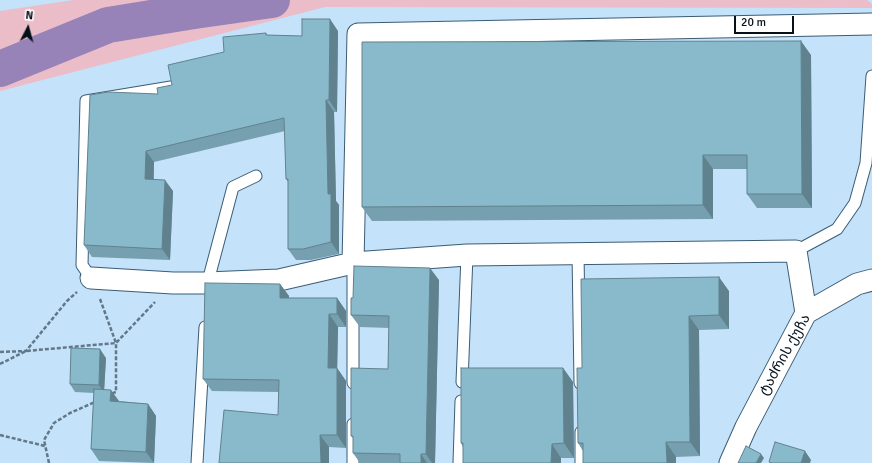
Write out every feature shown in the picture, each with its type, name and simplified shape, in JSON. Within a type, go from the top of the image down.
[{"type":"street","points":[[353,263],[358,34],[872,24]]},
{"type":"street","points":[[91,278],[174,283],[207,291],[279,280],[353,263],[468,255],[796,251],[806,313]]},
{"type":"street","name":"ტაძრის ქუჩა","points":[[730,463],[746,427],[806,313],[857,284],[872,280]]},
{"type":"lane","points":[[796,251],[837,229],[855,203],[866,163],[872,76]]},
{"type":"lane","points":[[91,278],[82,265],[86,101],[171,86]]},
{"type":"lane","points":[[207,291],[233,186],[256,176]]},
{"type":"lane","points":[[578,253],[580,393]]},
{"type":"lane","points":[[459,463],[468,255]]},
{"type":"lane","points":[[353,263],[353,394]]},
{"type":"lane","points":[[196,463],[205,315]]},
{"type":"lane","points":[[353,417],[354,463]]},
{"type":"lane","points":[[580,424],[581,463]]},
{"type":"path","points":[[0,364],[26,351],[67,301],[91,278],[102,302],[116,343],[116,392],[109,395]]},
{"type":"path","points":[[0,352],[116,343],[174,283]]},
{"type":"path","points":[[49,463],[44,440],[54,423],[70,413],[96,401]]},
{"type":"path","points":[[0,435],[45,446]]},
{"type":"shaded area","points":[[73,0],[867,0],[872,4],[872,8],[325,7],[0,91],[0,11]]},
{"type":"building","points":[[302,19],[330,19],[329,100],[326,100],[328,194],[331,194],[331,242],[303,249],[288,249],[288,179],[286,179],[284,118],[146,151],[145,179],[165,180],[162,249],[84,245],[90,95],[108,92],[158,94],[157,88],[172,85],[168,65],[224,52],[223,37],[266,33],[266,35],[302,36]]},
{"type":"building","points":[[801,41],[802,194],[747,194],[747,155],[703,155],[703,205],[362,207],[362,42]]},
{"type":"building","points":[[354,266],[430,268],[426,454],[421,454],[421,463],[400,463],[400,454],[353,453],[353,436],[351,436],[351,368],[388,369],[389,316],[351,315]]},
{"type":"building","points":[[719,277],[719,315],[689,316],[690,442],[666,442],[667,463],[583,463],[583,443],[578,443],[577,368],[582,368],[581,279]]},
{"type":"building","points":[[205,283],[280,284],[280,298],[337,298],[337,314],[329,314],[328,368],[337,368],[337,435],[320,435],[321,463],[219,463],[224,410],[278,415],[279,380],[203,379]]},
{"type":"building","points":[[71,348],[100,349],[99,385],[70,384]]},
{"type":"building","points":[[461,368],[563,368],[564,443],[552,444],[551,463],[463,463],[463,443],[461,443]]},
{"type":"building","points":[[94,389],[111,390],[110,401],[148,404],[146,452],[91,449]]},
{"type":"building","points":[[775,442],[805,451],[801,463],[769,462]]},
{"type":"building","points":[[746,446],[761,454],[756,463],[738,463]]},
{"type":"waterway","points":[[0,69],[108,25],[272,0]]}]
